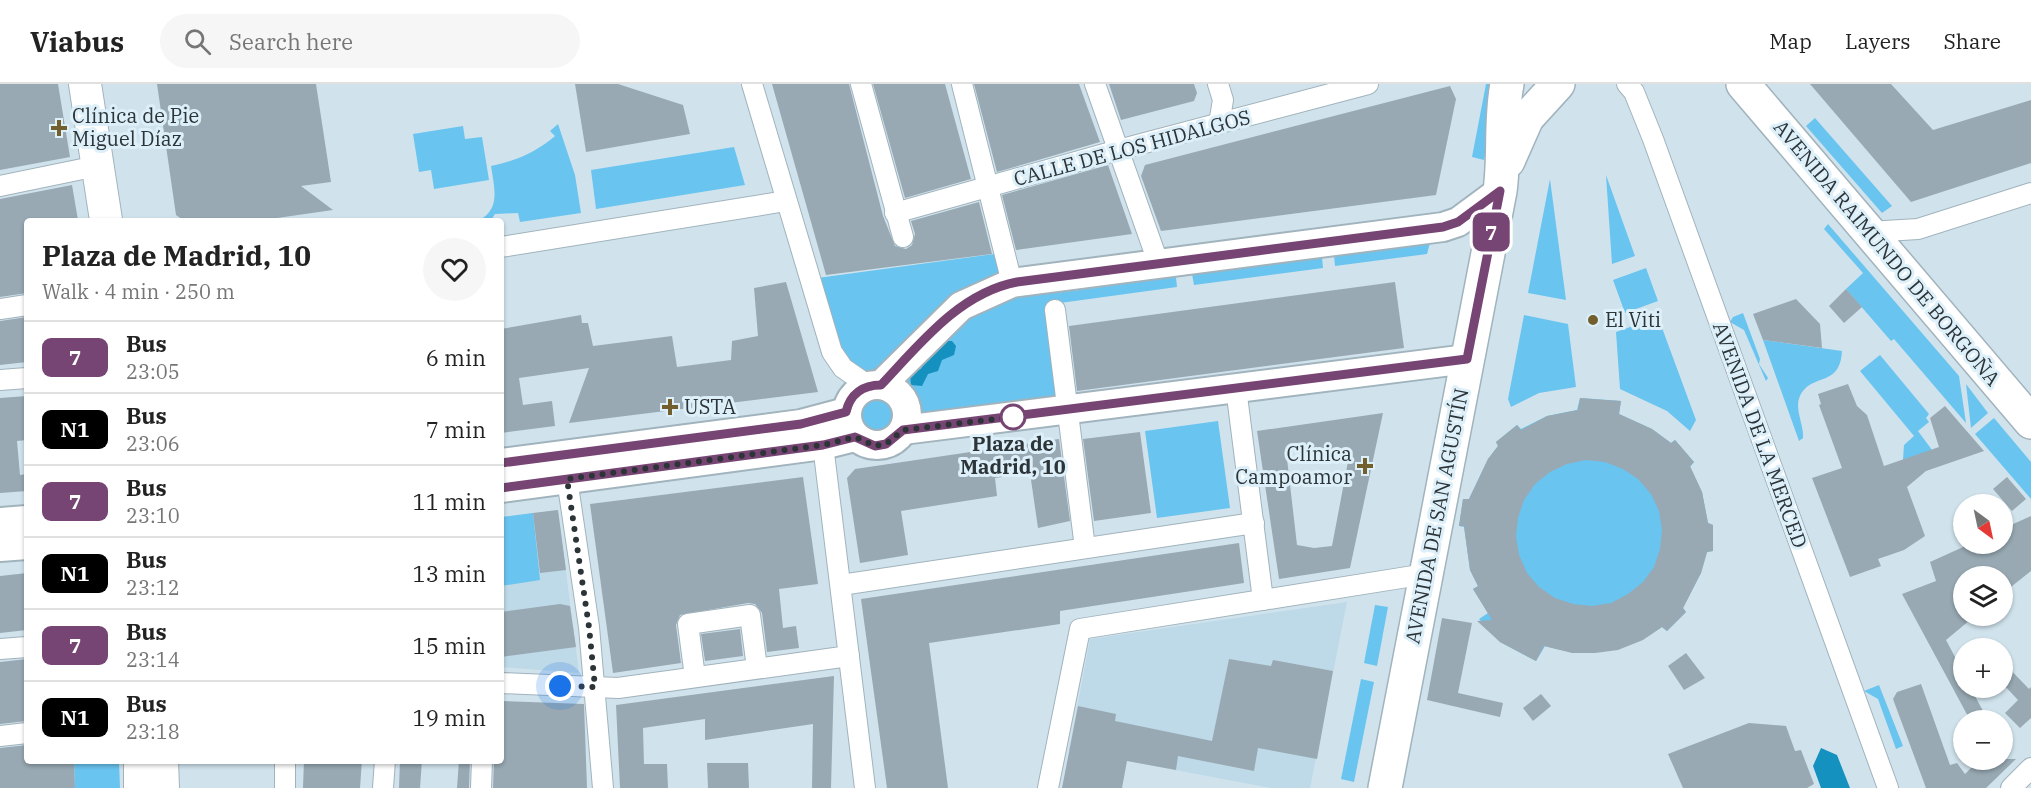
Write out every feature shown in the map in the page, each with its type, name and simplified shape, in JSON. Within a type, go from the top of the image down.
[{"type":"highway","name":"AVENIDA DE SAN AGUSTÍN","points":[[1385,788],[1501,182],[1503,102],[1507,84]]},
{"type":"highway","name":"AVENIDA DE SAN AGUSTÍN","points":[[1501,182],[1527,118],[1558,84]]},
{"type":"highway","name":"AVENIDA RAIMUNDO DE BORGOÑA","points":[[1743,84],[2031,422]]},
{"type":"main road","points":[[85,84],[106,218]]},
{"type":"main road","points":[[851,424],[851,398],[875,385],[961,306],[1012,283],[1443,227],[1458,222],[1501,182]]},
{"type":"main road","points":[[903,430],[1467,359]]},
{"type":"main road","points":[[504,463],[801,424],[851,424],[875,446],[886,444],[903,430],[907,421],[904,402],[891,387],[875,385]]},
{"type":"main road","points":[[504,488],[823,445],[851,424]]},
{"type":"main road","points":[[0,522],[24,520]]},
{"type":"main road","points":[[0,547],[24,545]]},
{"type":"main road","points":[[140,764],[140,788]]},
{"type":"main road","points":[[162,764],[163,788]]},
{"type":"street","points":[[752,84],[832,352],[843,368],[875,385]]},
{"type":"street","points":[[861,84],[903,237]]},
{"type":"street","points":[[962,84],[1012,283]]},
{"type":"street","points":[[1095,84],[1159,265]]},
{"type":"street","points":[[1218,84],[1223,100],[1219,124]]},
{"type":"street","name":"CALLE DE LOS HIDALGOS","points":[[896,213],[1118,150],[1368,84]]},
{"type":"street","name":"AVENIDA DE LA MERCED","points":[[1627,84],[1634,92],[1653,139],[1888,788]]},
{"type":"street","points":[[0,186],[97,166]]},
{"type":"street","points":[[1869,232],[1918,229],[2031,193]]},
{"type":"street","points":[[504,246],[786,201]]},
{"type":"street","points":[[1898,266],[1910,238],[1918,229]]},
{"type":"street","points":[[0,309],[24,305]]},
{"type":"street","points":[[1055,310],[1085,548]]},
{"type":"street","points":[[0,380],[24,378]]},
{"type":"street","points":[[1236,388],[1263,600]]},
{"type":"street","points":[[823,445],[866,788]]},
{"type":"street","points":[[567,479],[589,627],[603,788]]},
{"type":"street","points":[[841,585],[1254,523]]},
{"type":"street","points":[[1048,788],[1080,628],[1426,573]]},
{"type":"street","points":[[695,677],[688,624],[729,618],[750,615],[757,668]]},
{"type":"street","points":[[0,649],[24,646]]},
{"type":"street","points":[[504,683],[618,688],[849,656]]},
{"type":"street","points":[[0,736],[24,733]]},
{"type":"street","points":[[285,764],[285,788]]},
{"type":"street","points":[[383,788],[385,764]]},
{"type":"street","points":[[481,788],[482,764]]},
{"type":"street","points":[[2011,788],[2031,768]]},
{"type":"shaded area","points":[[1486,84],[1498,84],[1498,88],[1484,160],[1472,157]]},
{"type":"shaded area","points":[[1815,118],[1892,206],[1882,213],[1806,126]]},
{"type":"shaded area","points":[[558,124],[575,175],[581,213],[520,222],[518,213],[495,214],[492,218],[483,218],[494,203],[491,166],[517,159],[540,147],[555,136],[550,131]]},
{"type":"shaded area","points":[[463,126],[465,139],[482,137],[489,180],[434,189],[431,170],[419,172],[413,134]]},
{"type":"shaded area","points":[[734,147],[745,185],[596,209],[591,170]]},
{"type":"shaded area","points":[[1606,175],[1635,256],[1612,264]]},
{"type":"shaded area","points":[[1550,179],[1566,300],[1528,293]]},
{"type":"shaded area","points":[[1828,224],[1959,376],[1966,423],[1894,339],[1891,341],[1846,289],[1863,273],[1824,229]]},
{"type":"shaded area","points":[[1430,243],[1427,254],[1335,266],[1334,255]]},
{"type":"shaded area","points":[[994,254],[1012,283],[1051,279],[1056,293],[1176,277],[1177,287],[1060,303],[1067,326],[1076,393],[1068,410],[907,421],[906,409],[894,391],[875,380],[843,368],[810,279]]},
{"type":"shaded area","points":[[1322,257],[1323,268],[1194,285],[1192,274]]},
{"type":"shaded area","points":[[1646,268],[1658,301],[1625,313],[1613,280]]},
{"type":"shaded area","points":[[1743,313],[1760,359],[1759,364],[1768,378],[1766,381],[1744,330],[1730,322],[1733,317]]},
{"type":"shaded area","points":[[1524,315],[1568,324],[1576,387],[1539,393],[1511,407],[1508,399]]},
{"type":"shaded area","points":[[1658,317],[1696,420],[1690,431],[1667,411],[1620,389],[1616,332]]},
{"type":"shaded area","points":[[1763,340],[1842,351],[1836,370],[1831,375],[1811,384],[1800,396],[1798,406],[1803,438],[1799,441]]},
{"type":"shaded area","points":[[946,341],[952,341],[956,346],[954,355],[942,360],[938,371],[928,374],[922,386],[911,385],[910,374],[914,370],[921,369],[925,359],[938,351],[939,346]]},
{"type":"shaded area","points":[[1880,355],[1929,414],[1926,418],[1929,422],[1918,431],[1932,450],[1903,460],[1904,445],[1914,436],[1860,371]]},
{"type":"shaded area","points":[[1966,384],[1988,413],[1971,428]]},
{"type":"shaded area","points":[[877,396],[885,397],[891,402],[896,408],[896,424],[891,430],[885,435],[877,436],[869,435],[863,430],[858,424],[857,416],[858,408],[863,402],[869,397]]},
{"type":"shaded area","points":[[1580,398],[1621,401],[1619,414],[1652,429],[1671,443],[1675,440],[1694,462],[1690,467],[1702,492],[1708,523],[1713,525],[1713,551],[1707,552],[1701,573],[1683,608],[1686,612],[1667,631],[1662,627],[1634,642],[1606,651],[1576,652],[1545,646],[1536,661],[1500,642],[1479,619],[1488,613],[1473,589],[1478,586],[1470,570],[1464,527],[1459,526],[1463,499],[1469,499],[1488,459],[1498,446],[1496,442],[1517,425],[1521,429],[1547,416],[1577,410]]},
{"type":"shaded area","points":[[1994,418],[2031,462],[2031,499],[1975,434]]},
{"type":"shaded area","points":[[1218,421],[1230,508],[1157,518],[1145,431]]},
{"type":"shaded area","points":[[558,510],[579,673],[504,667],[504,517]]},
{"type":"shaded area","points":[[533,513],[540,580],[504,586],[504,517]]},
{"type":"shaded area","points":[[1347,602],[1310,788],[1271,788],[1069,750],[1090,639]]},
{"type":"shaded area","points":[[1375,605],[1388,607],[1377,666],[1364,663]]},
{"type":"shaded area","points":[[1361,679],[1374,682],[1354,782],[1341,779]]},
{"type":"shaded area","points":[[1879,685],[1903,746],[1896,749],[1878,699],[1864,691]]},
{"type":"shaded area","points":[[1821,748],[1837,755],[1850,788],[1821,788],[1813,766]]},
{"type":"shaded area","points":[[74,764],[119,764],[120,788],[75,788]]},
{"type":"building","points":[[0,84],[58,84],[70,157],[0,170]]},
{"type":"building","points":[[157,84],[316,84],[331,182],[301,186],[333,210],[277,218],[180,218],[176,215]]},
{"type":"building","points":[[575,84],[618,84],[683,105],[690,134],[586,152]]},
{"type":"building","points":[[772,84],[849,84],[883,216],[895,246],[906,249],[912,245],[915,234],[911,221],[979,202],[992,254],[826,275]]},
{"type":"building","points":[[873,84],[945,84],[971,179],[905,198]]},
{"type":"building","points":[[974,84],[1079,84],[1100,142],[997,172]]},
{"type":"building","points":[[1109,84],[1194,84],[1197,93],[1194,101],[1121,120]]},
{"type":"building","points":[[1810,84],[1891,84],[1933,130],[2031,100],[2031,163],[1911,202]]},
{"type":"building","points":[[1450,86],[1456,99],[1436,195],[1161,231],[1141,176],[1145,165]]},
{"type":"building","points":[[1108,165],[1132,234],[1016,250],[1002,195]]},
{"type":"building","points":[[72,185],[78,218],[24,218],[24,293],[0,297],[0,199]]},
{"type":"building","points":[[786,282],[818,392],[569,423],[589,368],[519,378],[523,405],[552,401],[555,426],[504,433],[504,328],[581,315],[582,323],[588,323],[593,346],[672,336],[677,367],[731,360],[732,341],[758,336],[754,288]]},
{"type":"building","points":[[1395,282],[1404,348],[1077,391],[1069,326]]},
{"type":"building","points":[[1846,289],[1862,307],[1844,323],[1829,306]]},
{"type":"building","points":[[1796,299],[1820,324],[1822,348],[1763,340],[1753,314]]},
{"type":"building","points":[[24,317],[24,362],[0,365],[0,321]]},
{"type":"building","points":[[1848,384],[1857,406],[1867,415],[1884,466],[1939,447],[1930,418],[1945,406],[1984,451],[1926,471],[1907,487],[1925,536],[1904,550],[1878,559],[1881,566],[1850,577],[1812,478],[1842,468],[1819,405],[1821,404],[1818,394]]},
{"type":"building","points":[[24,396],[24,440],[17,441],[20,475],[24,474],[24,491],[0,493],[0,398]]},
{"type":"building","points":[[1580,398],[1621,401],[1619,414],[1652,429],[1671,443],[1675,440],[1694,462],[1690,466],[1702,492],[1708,523],[1713,525],[1713,551],[1707,552],[1701,573],[1683,608],[1686,612],[1667,631],[1662,627],[1643,640],[1618,650],[1595,653],[1572,653],[1544,646],[1536,661],[1500,642],[1477,621],[1492,620],[1473,589],[1478,586],[1470,570],[1464,526],[1459,526],[1463,499],[1469,499],[1488,459],[1498,446],[1496,442],[1517,425],[1521,430],[1547,416],[1578,410]],"holes":[[[1586,460],[1605,462],[1623,469],[1638,479],[1651,494],[1659,511],[1662,530],[1660,549],[1654,567],[1643,582],[1628,594],[1611,603],[1592,606],[1573,604],[1555,598],[1539,587],[1527,573],[1519,555],[1516,536],[1518,518],[1524,500],[1535,484],[1550,472],[1567,464]]]},
{"type":"building","points":[[1383,413],[1350,568],[1279,579],[1257,431]],"holes":[[[1304,448],[1350,451],[1332,546],[1314,548],[1297,545],[1286,450]]]},
{"type":"building","points":[[1140,432],[1151,513],[1094,521],[1083,439]]},
{"type":"building","points":[[1059,439],[1070,521],[1038,528],[1030,473],[995,478],[997,496],[901,511],[908,555],[860,563],[847,478],[855,469]]},
{"type":"building","points":[[803,477],[818,584],[779,589],[783,628],[796,626],[799,648],[767,652],[762,613],[755,604],[748,603],[680,615],[676,625],[681,663],[613,673],[590,504]]},
{"type":"building","points":[[2007,477],[2026,499],[2013,510],[2013,494],[1997,494],[1993,489]]},
{"type":"building","points":[[558,510],[566,570],[540,573],[533,513]]},
{"type":"building","points":[[2031,516],[2031,571],[2013,585],[2013,566],[1953,566],[1953,626],[1963,626],[1946,640],[1953,653],[1953,688],[1902,594],[1936,581],[1930,562],[1953,552],[1953,554],[2013,554],[2013,524]]},
{"type":"building","points":[[1239,543],[1244,583],[1060,611],[1060,624],[929,643],[948,788],[887,788],[861,599]]},
{"type":"building","points":[[24,573],[24,630],[0,633],[0,576]]},
{"type":"building","points":[[560,604],[570,606],[576,647],[504,657],[504,612]]},
{"type":"building","points":[[1442,618],[1472,623],[1458,693],[1503,703],[1500,717],[1427,700]]},
{"type":"building","points":[[740,629],[743,656],[705,661],[701,634]]},
{"type":"building","points":[[1686,653],[1705,678],[1684,690],[1668,666]]},
{"type":"building","points":[[24,659],[24,721],[0,724],[0,662]]},
{"type":"building","points":[[1229,659],[1271,666],[1273,660],[1333,671],[1317,759],[1258,748],[1254,771],[1178,756],[1176,770],[1127,761],[1122,788],[1062,788],[1078,706],[1116,714],[1115,721],[1212,741]]},
{"type":"building","points":[[2013,672],[2029,689],[2031,687],[2031,718],[2020,728],[2013,721],[2013,710],[2008,710],[2018,700],[2013,695]]},
{"type":"building","points":[[834,676],[831,788],[812,788],[813,724],[705,740],[705,719],[643,728],[644,764],[667,764],[668,788],[620,788],[616,705]]},
{"type":"building","points":[[1921,684],[1950,765],[1953,764],[1953,770],[1962,770],[1965,774],[1969,770],[2005,770],[1986,788],[1926,788],[1893,699],[1897,692]]},
{"type":"building","points":[[1541,694],[1551,706],[1533,721],[1523,708]]},
{"type":"building","points":[[1958,698],[1976,698],[1983,710],[1965,710]]},
{"type":"building","points":[[504,701],[584,704],[587,788],[493,788],[494,764],[504,764]]},
{"type":"building","points":[[1749,723],[1786,726],[1795,751],[1801,750],[1814,784],[1807,788],[1683,788],[1668,754]]},
{"type":"building","points":[[24,745],[24,764],[74,764],[75,788],[0,788],[0,748]]},
{"type":"building","points":[[707,763],[748,763],[749,788],[708,788]]},
{"type":"building","points":[[304,764],[362,764],[360,788],[303,788]]},
{"type":"building","points":[[400,764],[422,764],[420,788],[399,788]]},
{"type":"building","points":[[459,764],[470,764],[469,788],[457,788]]},
{"type":"bus line","name":"7","points":[[504,463],[801,424],[846,412],[851,398],[862,388],[881,385],[961,306],[995,288],[1017,282],[1336,243],[1443,227],[1458,222],[1500,191],[1467,359],[903,430],[896,439],[875,446],[855,437],[842,443],[504,488]]},
{"type":"place","name":"Clínica de Pie Miguel Díaz","points":[[59,128]]},
{"type":"place","name":"El Viti","points":[[1593,320]]},
{"type":"place","name":"USTA","points":[[670,407]]},
{"type":"place","name":"Plaza de Madrid, 10","points":[[1013,417]]},
{"type":"place","name":"Clínica Campoamor","points":[[1365,466]]},
{"type":"route","points":[[560,686],[595,687],[589,627],[567,479],[842,443],[855,437],[875,446],[896,439],[903,430],[1013,417]]}]
